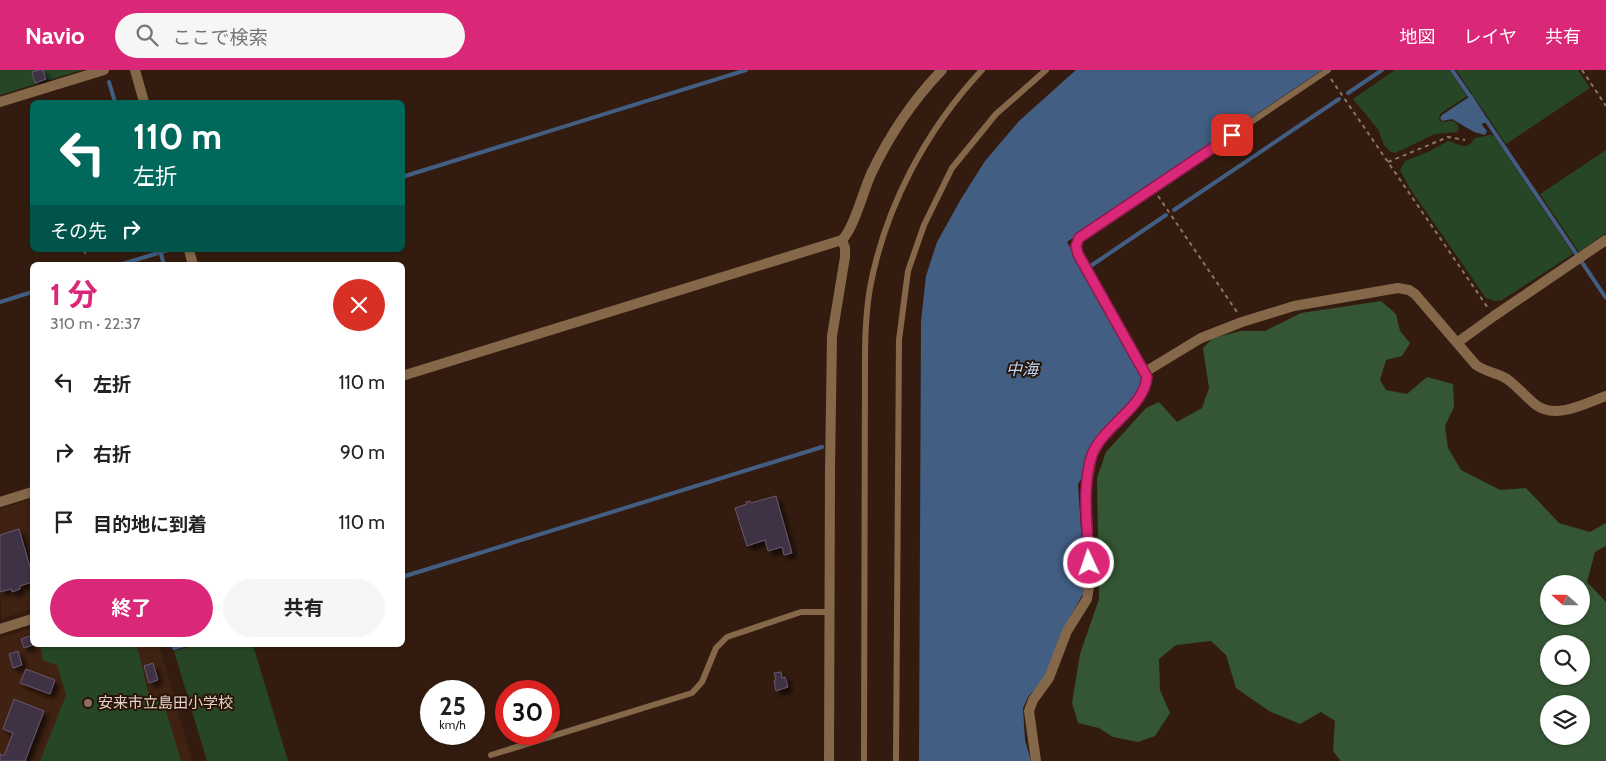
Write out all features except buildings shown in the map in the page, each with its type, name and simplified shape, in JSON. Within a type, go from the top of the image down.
[{"type":"street","points":[[0,102],[104,70]]},
{"type":"street","points":[[135,70],[143,100]]},
{"type":"street","points":[[405,375],[842,240],[852,226],[867,184],[885,147],[919,97],[942,70]]},
{"type":"street","points":[[829,761],[832,336],[845,257],[845,248],[842,240]]},
{"type":"street","points":[[1458,342],[1606,240]]},
{"type":"street","points":[[1036,761],[1029,711],[1033,700],[1050,678],[1067,631],[1087,599],[1090,582],[1086,490],[1092,456],[1102,438],[1140,395],[1146,384],[1147,377],[1142,367],[1201,338],[1242,322],[1294,306],[1391,289],[1404,289],[1415,294],[1476,365],[1483,370],[1504,377],[1538,406],[1547,411],[1561,411],[1606,396]]},
{"type":"street","points":[[0,502],[30,493]]},
{"type":"street","points":[[0,629],[30,620]]},
{"type":"lane","points":[[864,761],[864,360],[870,287],[882,239],[912,169],[944,114],[961,92],[982,70]]},
{"type":"lane","points":[[896,761],[899,340],[908,271],[924,225],[952,168],[996,114],[1046,70]]},
{"type":"lane","points":[[1142,367],[1078,254],[1076,246],[1079,238],[1327,71]]},
{"type":"lane","points":[[492,755],[692,693],[702,682],[716,648],[727,637],[801,612],[830,612]]},
{"type":"path","points":[[1582,70],[1606,106]]},
{"type":"path","points":[[1327,71],[1494,316]]},
{"type":"path","points":[[1388,162],[1448,138],[1465,140]]},
{"type":"path","points":[[1153,188],[1240,316]]},
{"type":"shaded area","points":[[30,500],[30,610],[1,619],[0,509]]},
{"type":"shaded area","name":"安来市立島田小学校","points":[[30,629],[30,647],[160,647],[192,761],[0,761],[0,638]]},
{"type":"green space","points":[[0,70],[82,70],[0,95]]},
{"type":"green space","points":[[1395,70],[1449,70],[1467,96],[1440,114],[1439,121],[1455,122],[1459,128],[1457,132],[1435,134],[1395,153],[1391,152],[1384,145],[1378,129],[1353,99]]},
{"type":"green space","points":[[1456,70],[1578,70],[1590,88],[1506,144]]},
{"type":"green space","points":[[1494,136],[1573,254],[1502,300],[1495,301],[1486,298],[1409,187],[1400,170],[1405,161],[1428,152],[1448,141],[1466,146],[1475,138]]},
{"type":"green space","points":[[1606,150],[1606,233],[1579,252],[1540,194]]},
{"type":"green space","points":[[1381,301],[1396,314],[1400,331],[1410,343],[1402,356],[1386,360],[1380,380],[1386,390],[1407,394],[1427,377],[1453,384],[1454,407],[1445,426],[1448,448],[1461,470],[1500,490],[1526,488],[1559,523],[1590,532],[1606,523],[1606,546],[1595,552],[1589,575],[1540,575],[1540,625],[1590,625],[1590,585],[1606,602],[1606,761],[1341,761],[1333,751],[1335,721],[1321,712],[1300,724],[1269,711],[1236,688],[1226,655],[1211,641],[1176,645],[1159,659],[1160,690],[1170,713],[1155,736],[1138,742],[1113,737],[1099,728],[1078,723],[1072,703],[1080,654],[1099,599],[1097,478],[1106,452],[1146,408],[1159,402],[1177,422],[1202,408],[1209,388],[1203,348],[1213,338],[1241,331],[1265,331],[1301,313]]},
{"type":"green space","points":[[40,647],[137,647],[148,692],[165,707],[181,761],[40,761],[66,695],[57,665],[43,661]]},
{"type":"green space","points":[[189,647],[254,647],[288,761],[207,761],[174,651]]},
{"type":"water","name":"中海","points":[[1076,70],[1322,70],[1067,242],[1138,366],[1143,379],[1137,395],[1095,440],[1088,457],[1085,473],[1078,484],[1085,590],[1063,630],[1045,677],[1028,697],[1023,708],[1025,740],[1031,761],[919,761],[921,321],[926,276],[937,242],[985,161],[1019,121]]},
{"type":"water","points":[[1472,95],[1490,123],[1483,123],[1482,125],[1487,131],[1485,135],[1474,132],[1452,119],[1442,121],[1440,118]]},
{"type":"waterway","points":[[405,176],[746,70]]},
{"type":"waterway","points":[[1348,93],[1382,70]]},
{"type":"waterway","points":[[1452,70],[1472,99]]},
{"type":"waterway","points":[[109,82],[114,100]]},
{"type":"waterway","points":[[1174,210],[1339,99]]},
{"type":"waterway","points":[[1486,120],[1606,298]]},
{"type":"waterway","points":[[1092,265],[1166,215]]},
{"type":"waterway","points":[[161,252],[163,262]]},
{"type":"waterway","points":[[129,262],[161,252]]},
{"type":"waterway","points":[[0,302],[30,293]]},
{"type":"waterway","points":[[405,576],[822,447]]},
{"type":"place","name":"安来市立島田小学校","points":[[88,703]]},
{"type":"route","points":[[1089,563],[1086,490],[1092,456],[1102,438],[1138,400],[1146,384],[1147,377],[1078,254],[1076,250],[1077,242],[1079,238],[1232,135]]}]
